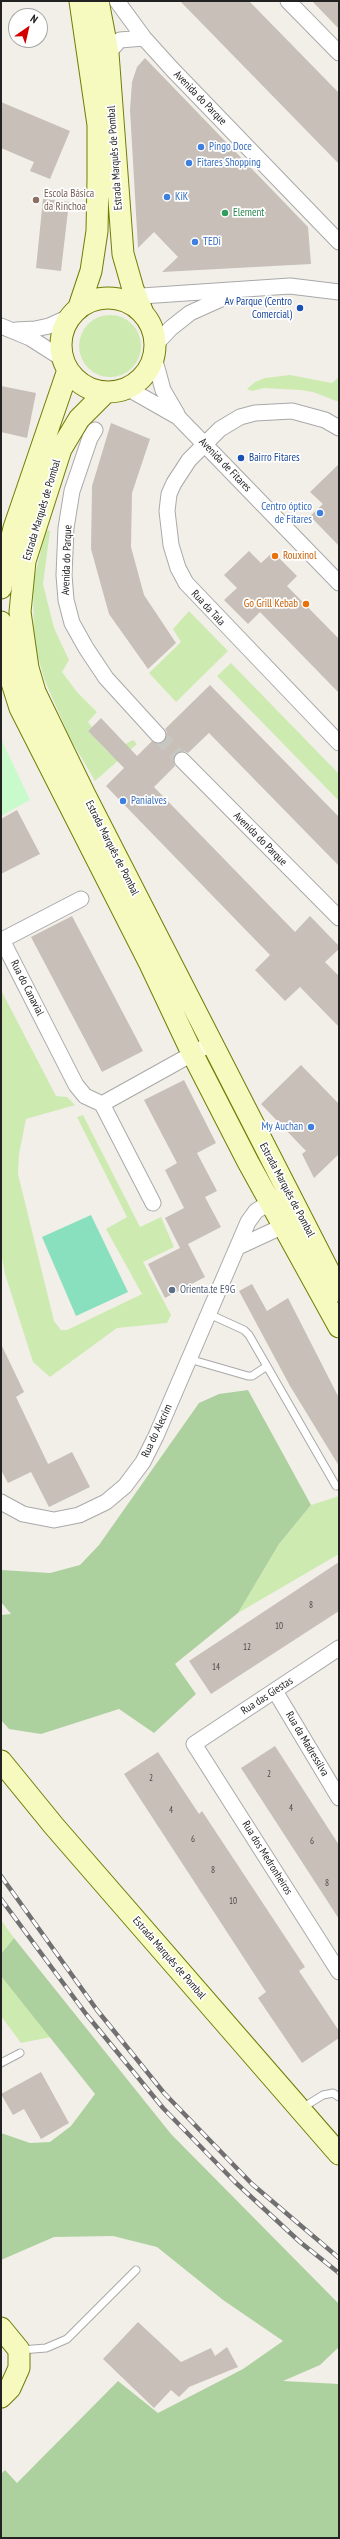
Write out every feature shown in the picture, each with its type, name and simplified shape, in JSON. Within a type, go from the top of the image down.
[{"type":"street","name":"Estrada Marquês de Pombal","points":[[75,312],[92,271],[97,231],[98,179],[98,125],[80,1]]},
{"type":"street","name":"Estrada Marquês de Pombal","points":[[98,1],[108,53],[123,254],[139,305]]},
{"type":"street","name":"Avenida do Parque","points":[[117,1],[144,38],[339,242]]},
{"type":"street","points":[[288,1],[339,53]]},
{"type":"street","points":[[108,53],[120,40],[144,38]]},
{"type":"street","points":[[7,328],[35,329],[75,312],[100,298],[112,298],[134,306],[238,291],[290,286],[339,292]]},
{"type":"street","points":[[7,328],[66,365],[85,386],[106,392],[127,388],[144,376],[155,351],[171,328],[190,313],[238,291]]},
{"type":"street","points":[[139,305],[152,328],[155,351]]},
{"type":"street","points":[[66,365],[62,337],[75,312]]},
{"type":"street","name":"Avenida de Fitares","points":[[155,351],[163,390],[178,417]]},
{"type":"street","name":"Estrada Marquês de Pombal","points":[[1,588],[14,528],[66,365]]},
{"type":"street","name":"Avenida de Fitares","points":[[127,388],[178,417],[339,583]]},
{"type":"street","name":"Estrada Marquês de Pombal","points":[[106,392],[79,419],[68,435],[36,523],[25,561],[21,600],[24,650],[35,692],[210,1044],[339,1291]]},
{"type":"street","name":"Rua da Tala","points":[[339,428],[317,417],[292,410],[255,413],[240,417],[220,429],[204,443],[182,468],[169,494],[167,512],[169,529],[178,568],[186,583],[199,600],[339,743]]},
{"type":"street","name":"Avenida do Parque","points":[[94,430],[87,444],[72,491],[66,528],[64,576],[66,600],[72,623],[86,648],[106,678],[158,735]]},
{"type":"street","name":"Estrada Marquês de Pombal","points":[[1,622],[9,673],[20,708],[150,964],[192,1053],[270,1202],[339,1327]]},
{"type":"street","name":"Avenida do Parque","points":[[182,760],[339,918]]},
{"type":"street","name":"Rua do Canavial","points":[[81,899],[2,940],[76,1085],[85,1096],[102,1104]]},
{"type":"street","points":[[153,1203],[102,1104],[210,1044]]},
{"type":"street","name":"Rua do Alecrim","points":[[1,1502],[23,1514],[54,1520],[79,1515],[106,1502],[125,1486],[143,1462],[190,1359],[248,1222],[256,1211],[288,1192]]},
{"type":"street","points":[[238,1247],[301,1217]]},
{"type":"street","name":"Rua das Giestas","points":[[194,1744],[339,1648]]},
{"type":"street","name":"Rua da Madressilva","points":[[275,1691],[339,1798]]},
{"type":"street","name":"Rua dos Medronheiros","points":[[194,1744],[339,1972]]},
{"type":"street","name":"Estrada Marquês de Pombal","points":[[1,1761],[54,1826],[339,2154]]},
{"type":"street","points":[[1,2328],[19,2350],[19,2368],[10,2388],[1,2397]]},
{"type":"lane","points":[[209,1314],[244,1330],[267,1366],[336,1486]]},
{"type":"lane","points":[[190,1359],[248,1376],[252,1376],[267,1366]]},
{"type":"lane","points":[[1,2063],[20,2053]]},
{"type":"lane","points":[[300,2109],[323,2095],[334,2093],[339,2097]]},
{"type":"lane","points":[[19,2350],[46,2348],[67,2339],[136,2270]]},
{"type":"green space","points":[[110,315],[122,317],[132,324],[139,334],[141,346],[139,358],[132,368],[122,375],[110,377],[98,375],[88,368],[81,358],[79,346],[81,334],[88,324],[98,317]]},
{"type":"green space","points":[[290,375],[332,383],[339,377],[339,402],[313,392],[300,390],[264,388],[252,391],[247,389],[255,382],[265,378]]},
{"type":"green space","points":[[46,530],[50,531],[43,584],[54,628],[69,660],[62,672],[77,692],[97,712],[88,722],[92,727],[88,731],[109,753],[133,740],[137,744],[95,781],[70,738],[45,681],[34,644],[33,582]]},
{"type":"green space","points":[[189,611],[228,651],[176,702],[149,673],[181,642],[173,629]]},
{"type":"green space","points":[[231,663],[339,774],[339,801],[217,676]]},
{"type":"green space","points":[[1,739],[30,800],[1,816]]},
{"type":"green space","points":[[1,990],[56,1096],[67,1097],[75,1105],[26,1119],[19,1154],[18,1174],[54,1321],[61,1330],[67,1330],[142,1294],[106,1229],[127,1217],[77,1117],[83,1115],[140,1227],[161,1217],[174,1247],[143,1262],[171,1315],[167,1323],[117,1328],[50,1377],[33,1362],[5,1274],[1,1253]]},
{"type":"green space","points":[[91,1215],[128,1292],[76,1316],[42,1237]]},
{"type":"green space","points":[[248,1390],[311,1505],[279,1544],[238,1613],[175,1664],[196,1694],[154,1733],[119,1709],[41,1734],[9,1729],[1,1720],[1,1615],[11,1614],[1,1602],[1,1570],[50,1573],[80,1565],[99,1545],[199,1403],[219,1394]]},
{"type":"green space","points":[[339,1496],[339,1554],[238,1613],[279,1544],[311,1505]]},
{"type":"green space","points":[[1,1920],[14,1938],[1,1954]]},
{"type":"green space","points":[[14,1938],[171,2134],[339,2304],[339,2347],[320,2365],[283,2381],[339,2384],[339,2538],[1,2538],[1,2474],[5,2470],[17,2483],[118,2381],[158,2413],[243,2369],[283,2341],[223,2300],[157,2247],[113,2236],[54,2237],[1,2260],[1,2133],[30,2143],[50,2142],[71,2126],[95,2094],[1,1976],[1,1954]]},
{"type":"green space","points":[[1,1976],[51,2037],[21,2043],[1,2016]]},
{"type":"building","points":[[180,1],[249,1],[339,93],[339,164]]},
{"type":"building","points":[[312,1],[339,1],[339,29]]},
{"type":"building","name":"Fitares Shopping","points":[[145,58],[308,227],[311,264],[162,272],[178,257],[154,232],[138,248],[130,110],[132,82],[137,67]]},
{"type":"building","points":[[1,102],[70,131],[50,179],[30,171],[34,162],[1,148]]},
{"type":"building","points":[[43,199],[69,202],[61,271],[36,268]]},
{"type":"building","points":[[1,386],[36,393],[27,438],[1,432]]},
{"type":"building","points":[[111,423],[150,439],[132,493],[131,547],[144,595],[176,643],[148,669],[109,614],[91,549],[92,486]]},
{"type":"building","points":[[339,464],[339,546],[310,516],[323,504],[310,492]]},
{"type":"building","points":[[249,551],[261,563],[273,552],[297,576],[287,586],[339,639],[339,693],[260,612],[248,624],[224,600],[237,588],[224,575]]},
{"type":"building","points":[[210,685],[339,817],[339,866],[209,733],[188,753],[184,751],[176,753],[173,758],[175,766],[154,787],[295,932],[310,916],[339,946],[339,949],[325,962],[339,976],[339,1027],[300,987],[285,1001],[255,970],[270,955],[106,786],[124,768],[88,731],[101,718],[137,756],[152,741],[160,744],[164,741],[167,733],[165,729]]},
{"type":"building","points":[[17,810],[40,854],[1,874],[1,819]]},
{"type":"building","points":[[72,916],[143,1051],[102,1072],[31,937]]},
{"type":"building","name":"My Auchan","points":[[301,1065],[339,1104],[339,1154],[314,1178],[302,1154],[306,1151],[261,1104]]},
{"type":"building","points":[[184,1080],[216,1143],[197,1153],[217,1191],[205,1197],[221,1227],[188,1244],[205,1277],[165,1298],[148,1264],[180,1248],[165,1218],[184,1208],[165,1170],[177,1163],[144,1100]]},
{"type":"building","points":[[252,1284],[267,1311],[288,1298],[339,1398],[339,1466],[290,1386],[239,1291]]},
{"type":"building","points":[[1,1344],[24,1392],[16,1397],[48,1464],[72,1452],[90,1487],[49,1507],[31,1472],[8,1483],[1,1470]]},
{"type":"building","points":[[339,1562],[339,1611],[211,1694],[189,1661]]},
{"type":"building","points":[[275,1746],[339,1845],[339,1919],[241,1768]]},
{"type":"building","points":[[158,1752],[199,1814],[202,1811],[305,1967],[299,1971],[339,2031],[339,2038],[302,2063],[258,1998],[266,1992],[124,1774]]},
{"type":"building","points":[[41,2072],[69,2123],[41,2139],[24,2109],[13,2115],[1,2094]]},
{"type":"building","points":[[138,2322],[181,2362],[211,2348],[215,2356],[227,2347],[238,2367],[189,2387],[179,2397],[171,2390],[154,2408],[103,2359]]},
{"type":"tunnel","points":[[158,735],[182,760]]},
{"type":"railway","points":[[1,1876],[97,2010],[164,2093],[252,2184],[339,2258]]},
{"type":"railway","points":[[1,1899],[86,2014],[163,2108],[235,2182],[300,2242],[339,2273]]},
{"type":"place","name":"Pingo Doce","points":[[201,147]]},
{"type":"place","name":"Fitares Shopping","points":[[189,163]]},
{"type":"place","name":"KiK","points":[[167,197]]},
{"type":"place","name":"Escola Básica da Rinchoa","points":[[36,200]]},
{"type":"place","name":"Element","points":[[225,213]]},
{"type":"place","name":"TEDi","points":[[195,242]]},
{"type":"place","name":"Av Parque (Centro Comercial)","points":[[300,308]]},
{"type":"place","name":"Bairro Fitares","points":[[241,458]]},
{"type":"place","name":"Centro óptico de Fitares","points":[[320,513]]},
{"type":"place","name":"Rouxinol","points":[[275,556]]},
{"type":"place","name":"Go Grill Kebab","points":[[306,604]]},
{"type":"place","name":"Panialves","points":[[123,801]]},
{"type":"place","name":"My Auchan","points":[[311,1127]]},
{"type":"place","name":"Orienta.te E9G","points":[[172,1290]]}]
